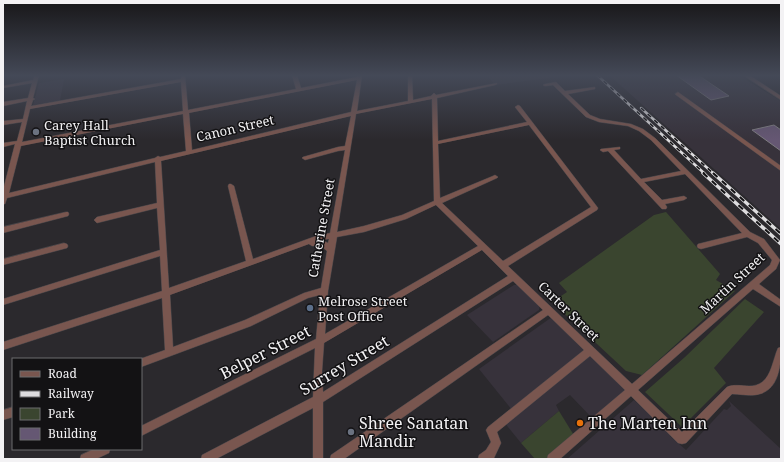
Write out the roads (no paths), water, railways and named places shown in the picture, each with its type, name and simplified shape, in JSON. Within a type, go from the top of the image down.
[{"type":"street","points":[[29,108],[88,97]]},
{"type":"street","points":[[185,97],[189,151]]},
{"type":"street","points":[[3,145],[18,144],[266,97]]},
{"type":"street","name":"Catherine Street","points":[[318,459],[320,341],[324,291],[332,236],[357,97]]},
{"type":"street","name":"Canon Street","points":[[4,200],[158,158],[427,97]]},
{"type":"street","points":[[434,97],[437,202]]},
{"type":"street","name":"Martin Street","points":[[552,459],[753,284],[772,267],[776,260],[761,241],[748,234],[653,139],[641,130],[624,123],[588,120],[585,114],[568,97]]},
{"type":"street","points":[[682,97],[781,168]]},
{"type":"street","points":[[3,104],[32,99],[18,144],[4,200]]},
{"type":"street","points":[[503,265],[595,208],[518,107]]},
{"type":"street","points":[[3,123],[25,120]]},
{"type":"street","points":[[435,143],[530,123]]},
{"type":"street","points":[[305,158],[338,149],[348,148]]},
{"type":"street","points":[[618,148],[606,150],[640,181],[662,205],[684,198]]},
{"type":"street","points":[[158,158],[169,352]]},
{"type":"street","points":[[640,181],[686,172]]},
{"type":"street","points":[[3,346],[166,293],[319,238],[381,225],[404,217],[495,177]]},
{"type":"street","points":[[231,186],[250,263]]},
{"type":"street","name":"Carter Street","points":[[437,202],[682,439],[730,390],[758,390],[765,388],[769,383],[781,351]]},
{"type":"street","points":[[97,220],[160,205]]},
{"type":"street","points":[[3,230],[66,214]]},
{"type":"street","points":[[701,246],[748,234]]},
{"type":"street","points":[[308,243],[322,242],[326,244],[330,250]]},
{"type":"street","points":[[3,262],[64,246]]},
{"type":"street","name":"Belper Street","points":[[142,431],[320,341],[483,246]]},
{"type":"street","points":[[3,302],[163,252]]},
{"type":"street","name":"Surrey Street","points":[[206,459],[318,400],[514,276]]},
{"type":"street","points":[[753,284],[781,304]]},
{"type":"street","points":[[142,363],[248,323],[307,295],[324,291]]},
{"type":"street","points":[[335,459],[549,310]]},
{"type":"street","points":[[483,459],[490,454],[496,443],[491,430],[590,351]]},
{"type":"street","points":[[85,459],[103,450]]},
{"type":"railway","points":[[621,97],[705,174]]},
{"type":"railway","points":[[641,108],[714,174]]},
{"type":"railway","points":[[703,173],[781,244]]},
{"type":"railway","points":[[713,173],[781,234]]},
{"type":"place","name":"Carey Hall Baptist Church","points":[[36,132]]},
{"type":"place","name":"Melrose Street Post Office","points":[[310,308]]},
{"type":"place","name":"The Marten Inn","points":[[580,423]]},
{"type":"place","name":"Shree Sanatan Mandir","points":[[351,432]]}]
